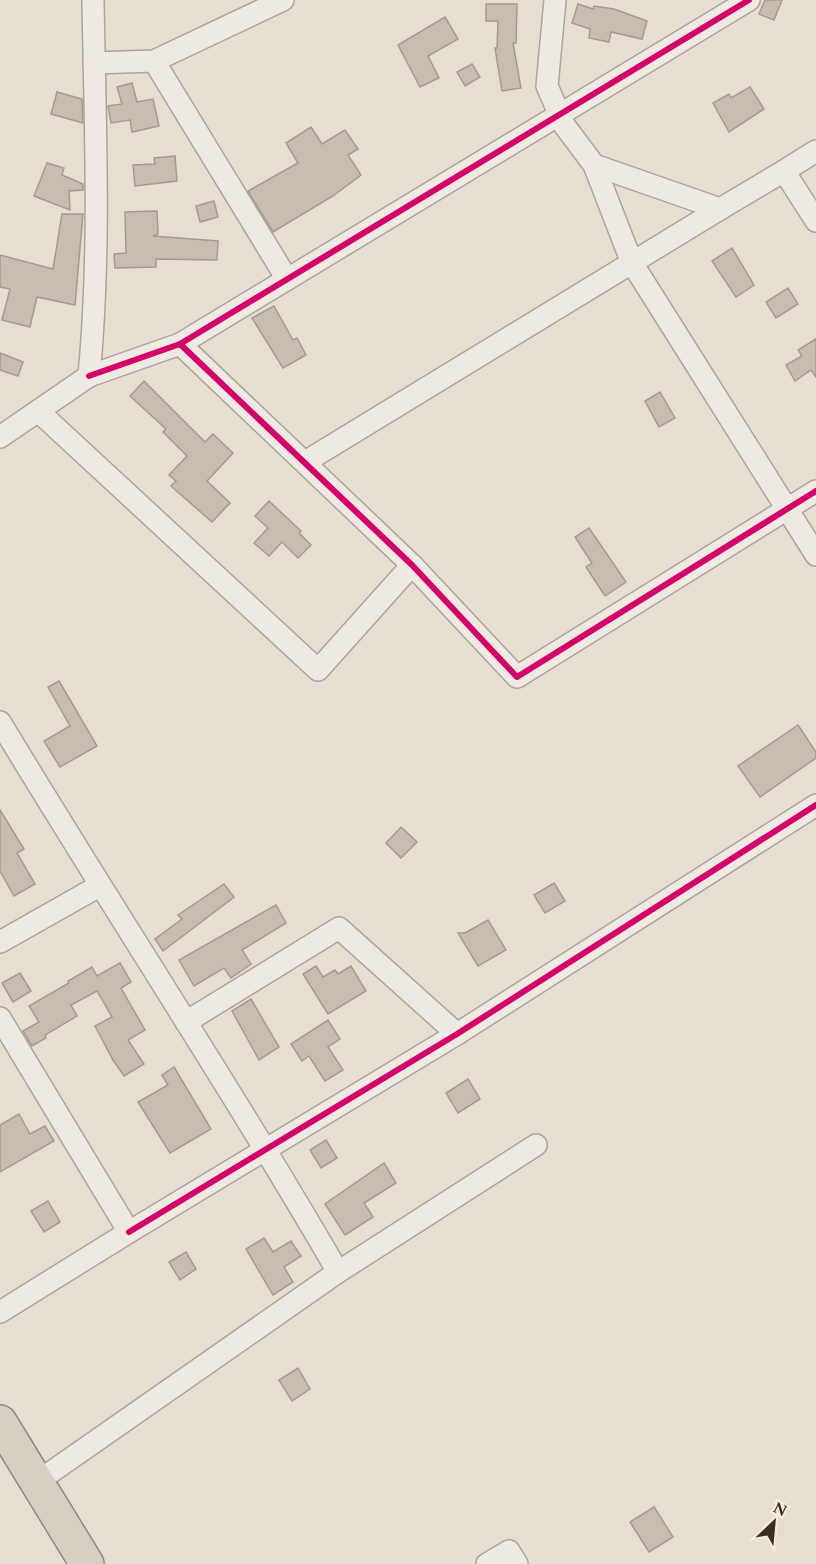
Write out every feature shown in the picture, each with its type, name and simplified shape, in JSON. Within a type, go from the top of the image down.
[{"type":"highway","points":[[0,1422],[87,1564]]},
{"type":"street","points":[[89,376],[96,268],[93,0]]},
{"type":"street","points":[[94,63],[154,61],[284,0]]},
{"type":"street","points":[[555,0],[547,86],[564,125],[594,165],[632,263],[816,555]]},
{"type":"street","points":[[0,437],[89,376],[180,344],[749,0]]},
{"type":"street","points":[[154,61],[287,279]]},
{"type":"street","points":[[305,462],[816,152]]},
{"type":"street","points":[[594,165],[720,209]]},
{"type":"street","points":[[784,171],[816,221]]},
{"type":"street","points":[[180,344],[412,565],[518,677],[816,491]]},
{"type":"street","points":[[38,411],[318,670],[412,565]]},
{"type":"street","points":[[0,722],[99,886],[266,1148],[338,1272]]},
{"type":"street","points":[[0,1312],[266,1148],[457,1034],[816,805]]},
{"type":"street","points":[[0,942],[99,886]]},
{"type":"street","points":[[186,1022],[339,928],[457,1034]]},
{"type":"street","points":[[0,1018],[129,1232]]},
{"type":"street","points":[[37,1482],[338,1272],[536,1145]]},
{"type":"street","points":[[487,1564],[509,1551],[517,1564]]},
{"type":"building","points":[[765,0],[782,0],[774,20],[759,14]]},
{"type":"building","points":[[486,4],[517,4],[516,43],[513,43],[521,88],[502,91],[495,48],[497,48],[498,21],[486,21]]},
{"type":"building","points":[[578,4],[593,9],[594,6],[614,9],[647,21],[642,39],[611,32],[609,42],[589,38],[590,29],[572,23]]},
{"type":"building","points":[[445,17],[458,39],[428,56],[439,78],[420,87],[398,45]]},
{"type":"building","points":[[472,64],[480,77],[465,86],[457,72]]},
{"type":"building","points":[[132,83],[137,102],[153,99],[159,126],[132,132],[130,120],[111,123],[108,106],[122,104],[117,87]]},
{"type":"building","points":[[750,87],[764,109],[729,132],[713,103],[729,94],[731,98]]},
{"type":"building","points":[[57,92],[82,99],[83,123],[51,114]]},
{"type":"building","points":[[311,127],[322,144],[345,130],[358,149],[348,155],[361,175],[333,196],[273,232],[248,191],[298,163],[286,143]]},
{"type":"building","points":[[175,156],[177,181],[135,186],[133,165],[155,164],[154,158]]},
{"type":"building","points":[[47,163],[64,168],[62,175],[83,184],[83,190],[69,191],[70,210],[34,196]]},
{"type":"building","points":[[214,201],[218,217],[200,222],[196,206]]},
{"type":"building","points":[[157,211],[158,234],[153,236],[218,241],[217,260],[156,259],[156,267],[115,268],[114,254],[126,253],[125,212]]},
{"type":"building","points":[[62,214],[83,214],[75,305],[37,297],[30,327],[2,320],[10,289],[0,287],[0,255],[53,269]]},
{"type":"building","points":[[732,248],[754,285],[736,297],[712,261]]},
{"type":"building","points":[[788,288],[798,304],[776,318],[766,302]]},
{"type":"building","points":[[274,306],[293,340],[297,338],[306,355],[283,368],[252,318]]},
{"type":"building","points":[[816,339],[816,377],[811,370],[795,381],[786,365],[802,356],[798,350]]},
{"type":"building","points":[[0,353],[23,362],[18,376],[0,370]]},
{"type":"building","points":[[144,381],[205,442],[213,434],[233,453],[207,481],[230,503],[212,522],[171,486],[176,481],[169,475],[187,456],[163,432],[166,429],[130,396]]},
{"type":"building","points":[[660,392],[675,418],[659,427],[645,401]]},
{"type":"building","points":[[269,501],[301,531],[299,533],[311,545],[298,558],[282,542],[269,556],[254,543],[268,528],[255,516]]},
{"type":"building","points":[[589,528],[626,582],[605,596],[586,567],[592,563],[575,537]]},
{"type":"building","points":[[59,681],[97,746],[60,767],[44,741],[70,726],[48,687]]},
{"type":"building","points":[[798,725],[816,752],[816,758],[760,797],[738,766]]},
{"type":"building","points":[[0,810],[24,849],[17,853],[35,884],[14,896],[0,871]]},
{"type":"building","points":[[401,827],[417,842],[401,858],[386,843]]},
{"type":"building","points":[[554,883],[565,901],[545,913],[534,895]]},
{"type":"building","points":[[224,884],[234,897],[163,951],[155,939],[182,919],[178,915]]},
{"type":"building","points":[[276,905],[286,923],[242,950],[251,964],[231,978],[224,968],[194,986],[179,960]]},
{"type":"building","points":[[488,920],[506,950],[478,966],[458,933],[465,933]]},
{"type":"building","points":[[120,963],[131,982],[121,988],[145,1030],[128,1040],[144,1064],[124,1076],[113,1060],[95,1026],[112,1017],[97,991],[71,1005],[77,1016],[45,1035],[46,1038],[32,1046],[23,1031],[39,1022],[29,1006],[92,967],[97,976]]},
{"type":"building","points":[[316,966],[323,977],[335,970],[338,974],[351,966],[366,991],[328,1014],[303,974]]},
{"type":"building","points":[[20,973],[31,991],[13,1002],[2,983]]},
{"type":"building","points":[[251,999],[279,1047],[259,1060],[232,1011]]},
{"type":"building","points":[[328,1020],[340,1039],[328,1047],[343,1070],[325,1081],[309,1056],[302,1061],[291,1044]]},
{"type":"building","points":[[174,1067],[211,1129],[170,1153],[138,1102],[168,1085],[162,1075]]},
{"type":"building","points":[[468,1079],[480,1099],[458,1113],[446,1093]]},
{"type":"building","points":[[19,1114],[30,1134],[45,1126],[54,1141],[0,1172],[0,1125]]},
{"type":"building","points":[[326,1140],[337,1158],[321,1168],[310,1150]]},
{"type":"building","points":[[384,1163],[396,1183],[364,1203],[373,1217],[345,1235],[325,1204]]},
{"type":"building","points":[[48,1201],[60,1222],[44,1232],[31,1211]]},
{"type":"building","points":[[264,1238],[273,1252],[291,1241],[301,1256],[284,1267],[293,1282],[273,1295],[246,1249]]},
{"type":"building","points":[[186,1252],[196,1269],[180,1280],[169,1262]]},
{"type":"building","points":[[298,1368],[310,1389],[292,1401],[279,1380]]},
{"type":"building","points":[[654,1507],[673,1537],[649,1552],[630,1522]]},
{"type":"cycle path","points":[[89,376],[180,344],[749,0]]},
{"type":"cycle path","points":[[180,344],[412,565],[517,677],[816,491]]},
{"type":"cycle path","points":[[129,1232],[457,1034],[816,805]]}]
